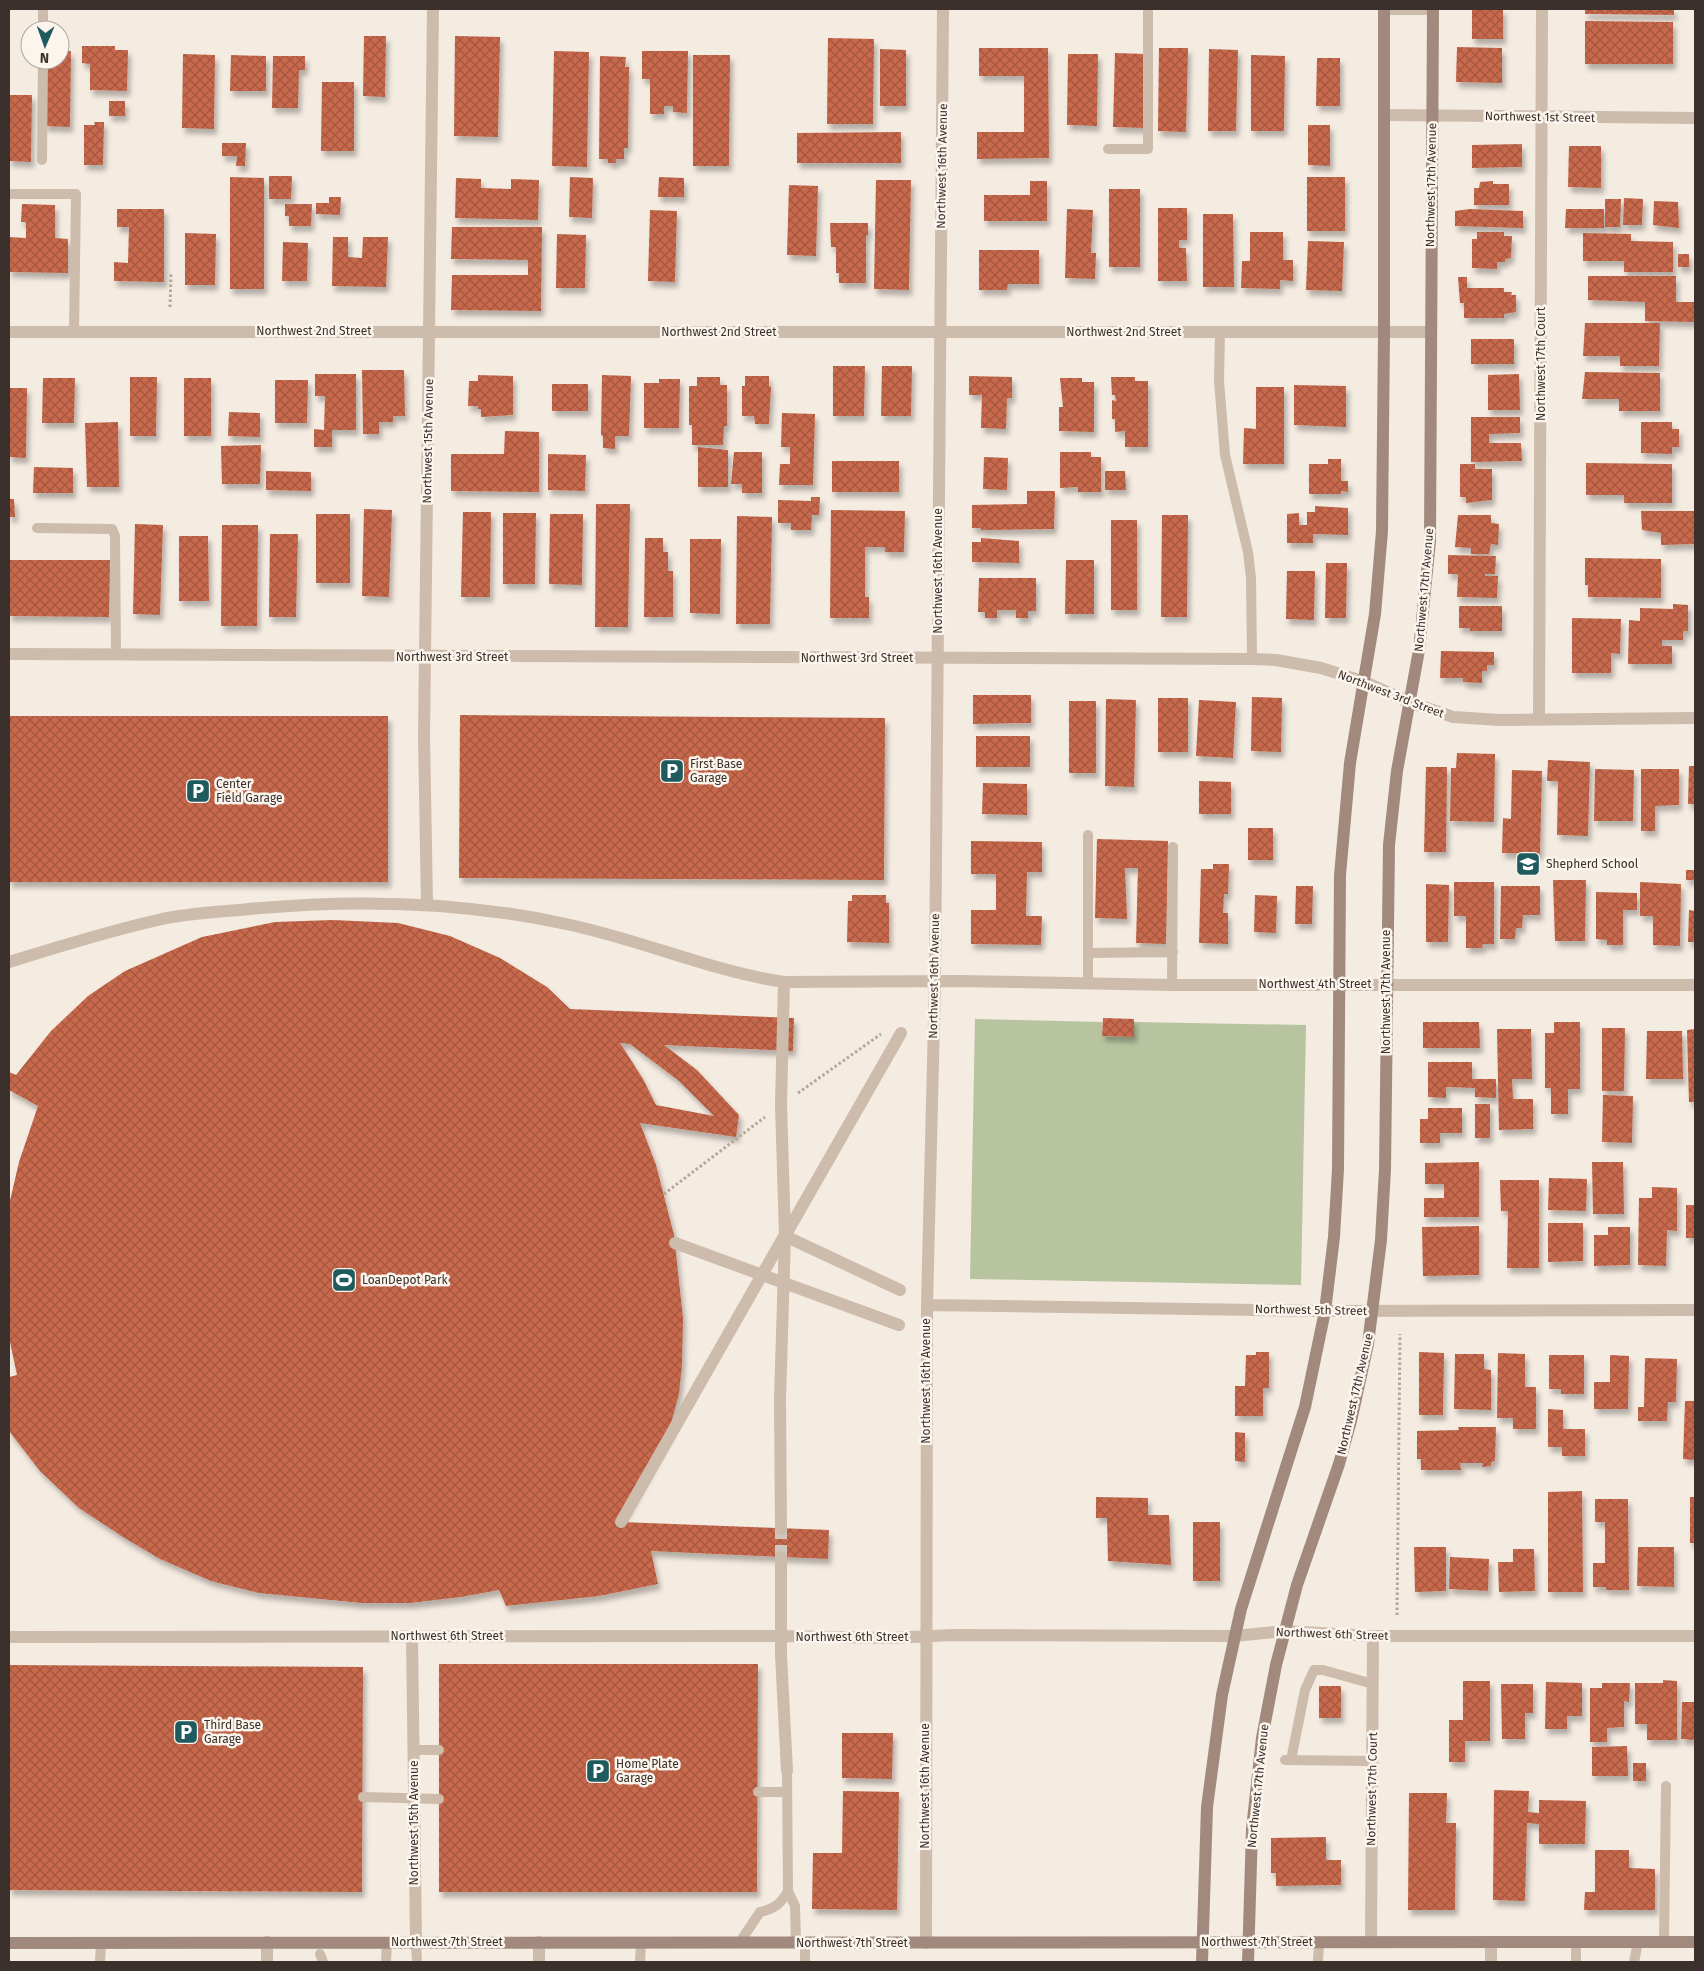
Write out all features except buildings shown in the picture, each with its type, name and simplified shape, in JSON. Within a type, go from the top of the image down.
[{"type":"main road","points":[[1202,1962],[1205,1840],[1210,1770],[1222,1695],[1234,1636],[1253,1569],[1280,1490],[1305,1407],[1325,1311],[1334,1237],[1338,1169],[1340,875],[1346,801],[1365,682],[1380,559],[1384,332],[1384,9]]},
{"type":"main road","name":"Northwest 17th Avenue","points":[[1248,1962],[1252,1839],[1259,1760],[1284,1631],[1351,1421],[1373,1311],[1381,1240],[1385,1169],[1389,845],[1397,772],[1419,650],[1430,541],[1433,9]]},
{"type":"main road","name":"Northwest 7th Street","points":[[9,1943],[1695,1942]]},
{"type":"street","name":"Northwest 15th Avenue","points":[[427,904],[424,788],[433,9]]},
{"type":"street","name":"Northwest 16th Avenue","points":[[926,1943],[926,1305],[935,981],[943,9]]},
{"type":"street","points":[[1388,9],[1433,9]]},
{"type":"street","name":"Northwest 17th Court","points":[[1539,720],[1542,9]]},
{"type":"street","name":"Northwest 1st Street","points":[[1384,115],[1695,118]]},
{"type":"street","name":"Northwest 2nd Street","points":[[9,332],[1430,332]]},
{"type":"street","name":"Northwest 3rd Street","points":[[9,654],[1252,659],[1300,663],[1365,682],[1409,702],[1453,717],[1472,720],[1695,718]]},
{"type":"street","name":"Northwest 4th Street","points":[[9,962],[160,919],[272,907],[427,904],[498,912],[573,925],[612,934],[756,978],[784,982],[935,981],[1172,985],[1695,985]]},
{"type":"street","points":[[781,1529],[780,1399],[785,1236],[781,1105],[784,982]]},
{"type":"street","points":[[621,1522],[901,1033]]},
{"type":"street","points":[[785,1236],[900,1290]]},
{"type":"street","points":[[675,1243],[899,1325]]},
{"type":"street","name":"Northwest 5th Street","points":[[926,1305],[1325,1311],[1695,1310]]},
{"type":"street","points":[[780,1557],[786,1771]]},
{"type":"street","name":"Northwest 6th Street","points":[[9,1637],[781,1636],[889,1638],[954,1635],[1234,1636],[1284,1631],[1373,1636],[1695,1636]]},
{"type":"street","name":"Northwest 15th Avenue","points":[[412,1636],[416,1942]]},
{"type":"street","name":"Northwest 17th Court","points":[[1370,1942],[1373,1636]]},
{"type":"street","points":[[267,1942],[267,1962]]},
{"type":"street","points":[[539,1942],[539,1962]]},
{"type":"street","points":[[1491,1942],[1491,1962]]},
{"type":"lane","points":[[1108,149],[1148,149],[1148,9]]},
{"type":"lane","points":[[42,160],[43,70]]},
{"type":"lane","points":[[9,194],[76,194],[74,332]]},
{"type":"lane","points":[[1220,332],[1219,381],[1225,454],[1248,552],[1251,578],[1252,659]]},
{"type":"lane","points":[[37,528],[112,529],[115,536],[116,655]]},
{"type":"lane","points":[[1088,835],[1088,984]]},
{"type":"lane","points":[[1172,985],[1173,847]]},
{"type":"lane","points":[[1088,952],[1173,952]]},
{"type":"lane","points":[[1372,1761],[1288,1760],[1305,1690],[1314,1670],[1373,1684]]},
{"type":"lane","points":[[414,1750],[439,1750]]},
{"type":"lane","points":[[786,1771],[788,1891],[795,1906],[800,1943],[805,1962]]},
{"type":"lane","points":[[1664,1942],[1666,1786]]},
{"type":"lane","points":[[758,1792],[787,1792]]},
{"type":"lane","points":[[363,1797],[439,1799]]},
{"type":"lane","points":[[740,1942],[760,1912],[772,1909],[784,1900],[788,1891]]},
{"type":"lane","points":[[100,1962],[101,1942]]},
{"type":"lane","points":[[386,1962],[387,1942]]},
{"type":"lane","points":[[416,1942],[417,1962]]},
{"type":"lane","points":[[640,1942],[640,1962]]},
{"type":"lane","points":[[1318,1962],[1319,1942]]},
{"type":"lane","points":[[1576,1942],[1576,1962]]},
{"type":"lane","points":[[1634,1962],[1638,1942]]},
{"type":"path","points":[[170,307],[171,274]]},
{"type":"path","points":[[1397,1615],[1400,1334]]},
{"type":"green space","points":[[975,1019],[1102,1022],[1102,1036],[1133,1037],[1134,1022],[1306,1025],[1301,1285],[970,1279]]},
{"type":"tunnel","points":[[781,1529],[781,1557]]},
{"type":"place","name":"First Base Garage","points":[[672,771]]},
{"type":"place","name":"Center Field Garage","points":[[198,791]]},
{"type":"place","name":"Shepherd School","points":[[1528,864]]},
{"type":"place","name":"LoanDepot Park","points":[[344,1280]]},
{"type":"place","name":"Third Base Garage","points":[[186,1732]]},
{"type":"place","name":"Home Plate Garage","points":[[598,1771]]}]
